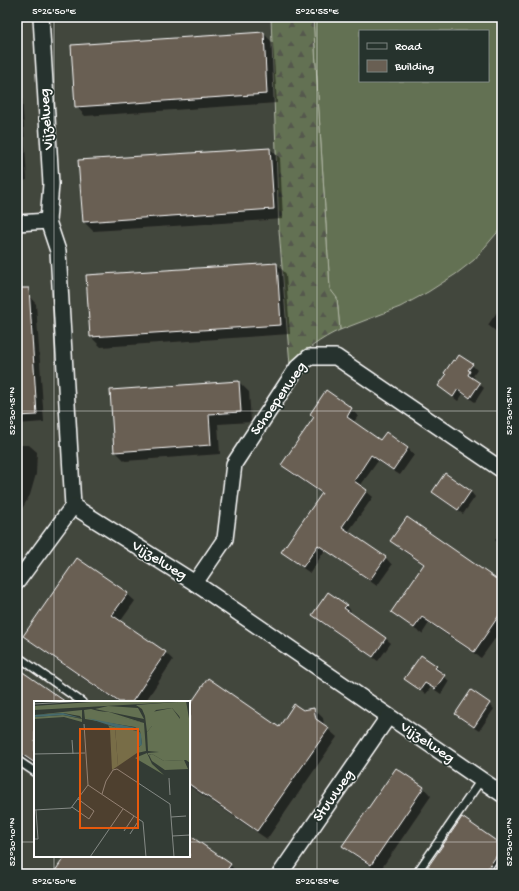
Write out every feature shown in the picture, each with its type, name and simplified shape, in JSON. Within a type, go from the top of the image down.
[{"type":"street","name":"Vijzelweg","points":[[41,17],[52,184],[48,221],[58,251],[73,506],[195,583],[502,794]]},
{"type":"street","points":[[17,223],[48,221]]},
{"type":"street","name":"Schoepenweg","points":[[195,583],[225,539],[234,464],[297,368],[309,357],[336,357],[502,470]]},
{"type":"street","points":[[17,582],[73,506]]},
{"type":"street","name":"Stuwweg","points":[[280,874],[388,717]]},
{"type":"lane","points":[[17,656],[81,701]]},
{"type":"lane","points":[[17,760],[34,771]]},
{"type":"lane","points":[[416,874],[481,780]]},
{"type":"lane","points":[[494,874],[502,862]]},
{"type":"shaded area","points":[[17,17],[272,17],[502,212],[502,874],[17,874]]},
{"type":"green space","points":[[271,17],[313,17],[330,289],[337,298],[340,330],[314,345],[290,365],[279,230]]},
{"type":"green space","points":[[313,17],[502,17],[502,227],[474,260],[456,274],[428,292],[400,307],[340,330],[337,299],[330,289]]},
{"type":"building","points":[[264,32],[267,94],[75,107],[71,45]]},
{"type":"building","points":[[270,148],[274,209],[83,222],[78,160]]},
{"type":"building","points":[[277,263],[281,325],[90,337],[86,275]]},
{"type":"building","points":[[17,288],[29,288],[37,415],[17,416]]},
{"type":"building","points":[[459,355],[473,364],[468,370],[470,371],[468,375],[480,383],[470,398],[458,389],[453,397],[438,386],[446,375],[444,373],[453,360],[455,361]]},
{"type":"building","points":[[239,381],[241,412],[209,414],[211,445],[114,452],[110,390]]},
{"type":"building","points":[[326,390],[352,408],[347,417],[380,440],[386,432],[408,448],[393,470],[371,455],[354,481],[367,490],[342,527],[386,557],[370,580],[318,545],[303,567],[281,552],[322,493],[281,465],[314,417],[310,414]]},
{"type":"building","points":[[445,473],[471,491],[458,510],[432,492]]},
{"type":"building","points":[[407,517],[502,583],[502,611],[474,652],[422,617],[414,628],[391,612],[424,564],[390,541]]},
{"type":"building","points":[[77,558],[128,593],[112,615],[166,652],[133,701],[118,701],[23,636]]},
{"type":"building","points":[[328,592],[347,605],[344,608],[386,638],[373,657],[312,615]]},
{"type":"building","points":[[421,655],[437,666],[435,668],[445,675],[435,689],[425,683],[420,690],[404,679]]},
{"type":"building","points":[[17,668],[65,701],[34,701],[34,762],[17,751]]},
{"type":"building","points":[[208,678],[279,727],[294,704],[303,710],[314,708],[316,719],[329,728],[257,831],[190,785],[190,705]]},
{"type":"building","points":[[471,690],[490,703],[474,727],[455,714]]},
{"type":"building","points":[[396,768],[424,787],[371,865],[342,846]]},
{"type":"building","points":[[462,817],[502,845],[502,848],[484,874],[423,874]]},
{"type":"building","points":[[190,836],[231,864],[224,874],[53,874],[64,857],[190,857]]}]
